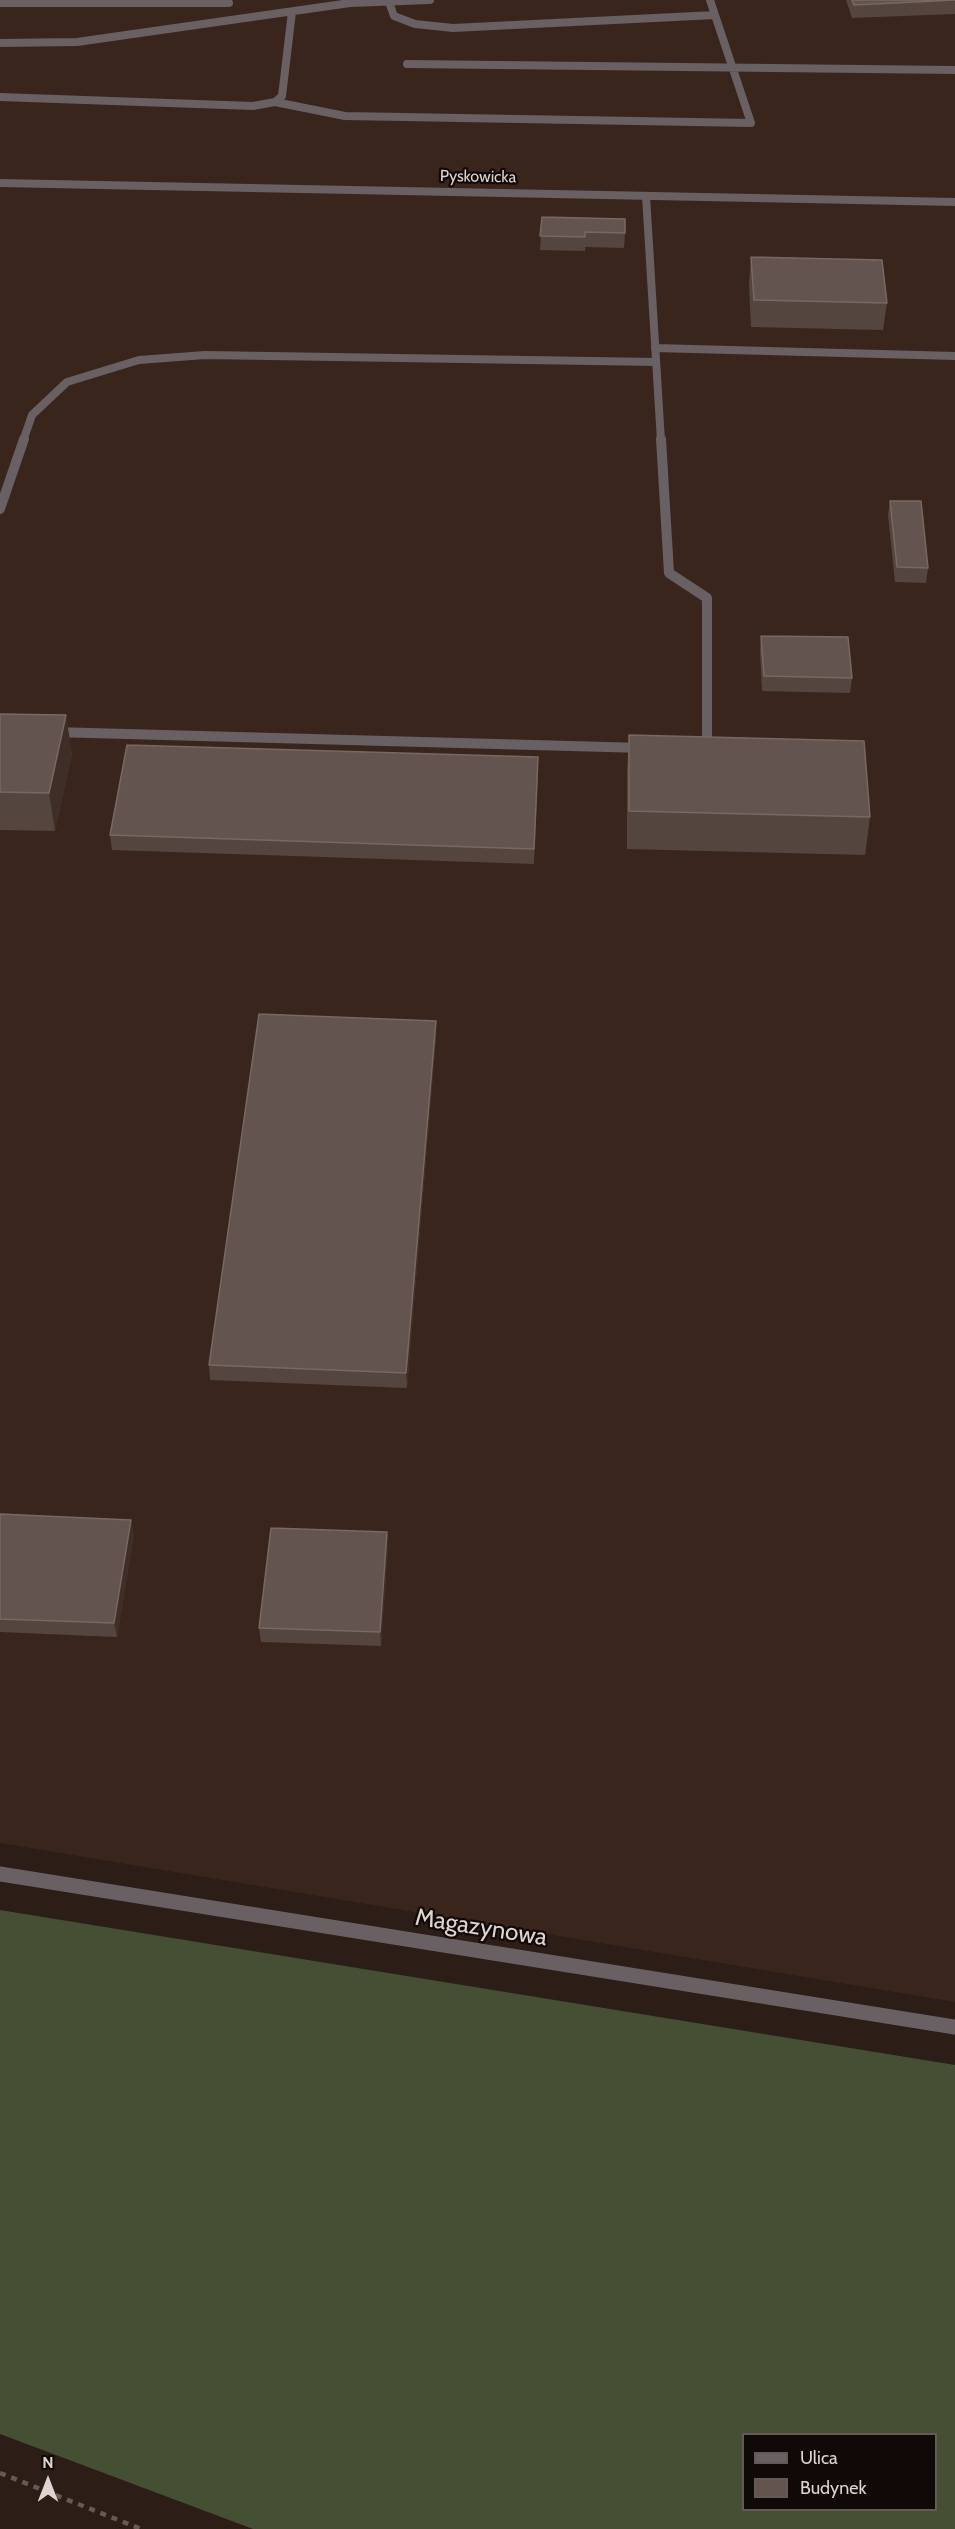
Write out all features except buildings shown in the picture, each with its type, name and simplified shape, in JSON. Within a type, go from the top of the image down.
[{"type":"street","points":[[0,43],[77,42],[350,2],[430,0]]},
{"type":"street","points":[[0,97],[253,106],[275,102],[345,116],[752,123],[710,0]]},
{"type":"street","points":[[0,3],[230,2],[226,21]]},
{"type":"street","points":[[389,2],[394,16],[415,24],[453,28],[715,15]]},
{"type":"street","points":[[275,102],[282,96],[292,12]]},
{"type":"street","points":[[407,64],[955,70]]},
{"type":"street","name":"Pyskowicka","points":[[0,183],[955,202]]},
{"type":"street","points":[[646,196],[669,573],[707,598],[709,749],[697,749]]},
{"type":"street","points":[[655,348],[955,356]]},
{"type":"street","points":[[0,509],[32,415],[67,382],[139,360],[205,355],[656,362]]},
{"type":"street","points":[[47,732],[650,748]]},
{"type":"street","name":"Magazynowa","points":[[0,1874],[955,2026]]},
{"type":"path","points":[[0,2473],[141,2529]]},
{"type":"shaded area","points":[[0,0],[955,0],[955,2002],[0,1843]]},
{"type":"green space","points":[[0,1910],[955,2065],[955,2529],[253,2529],[0,2434]]}]
